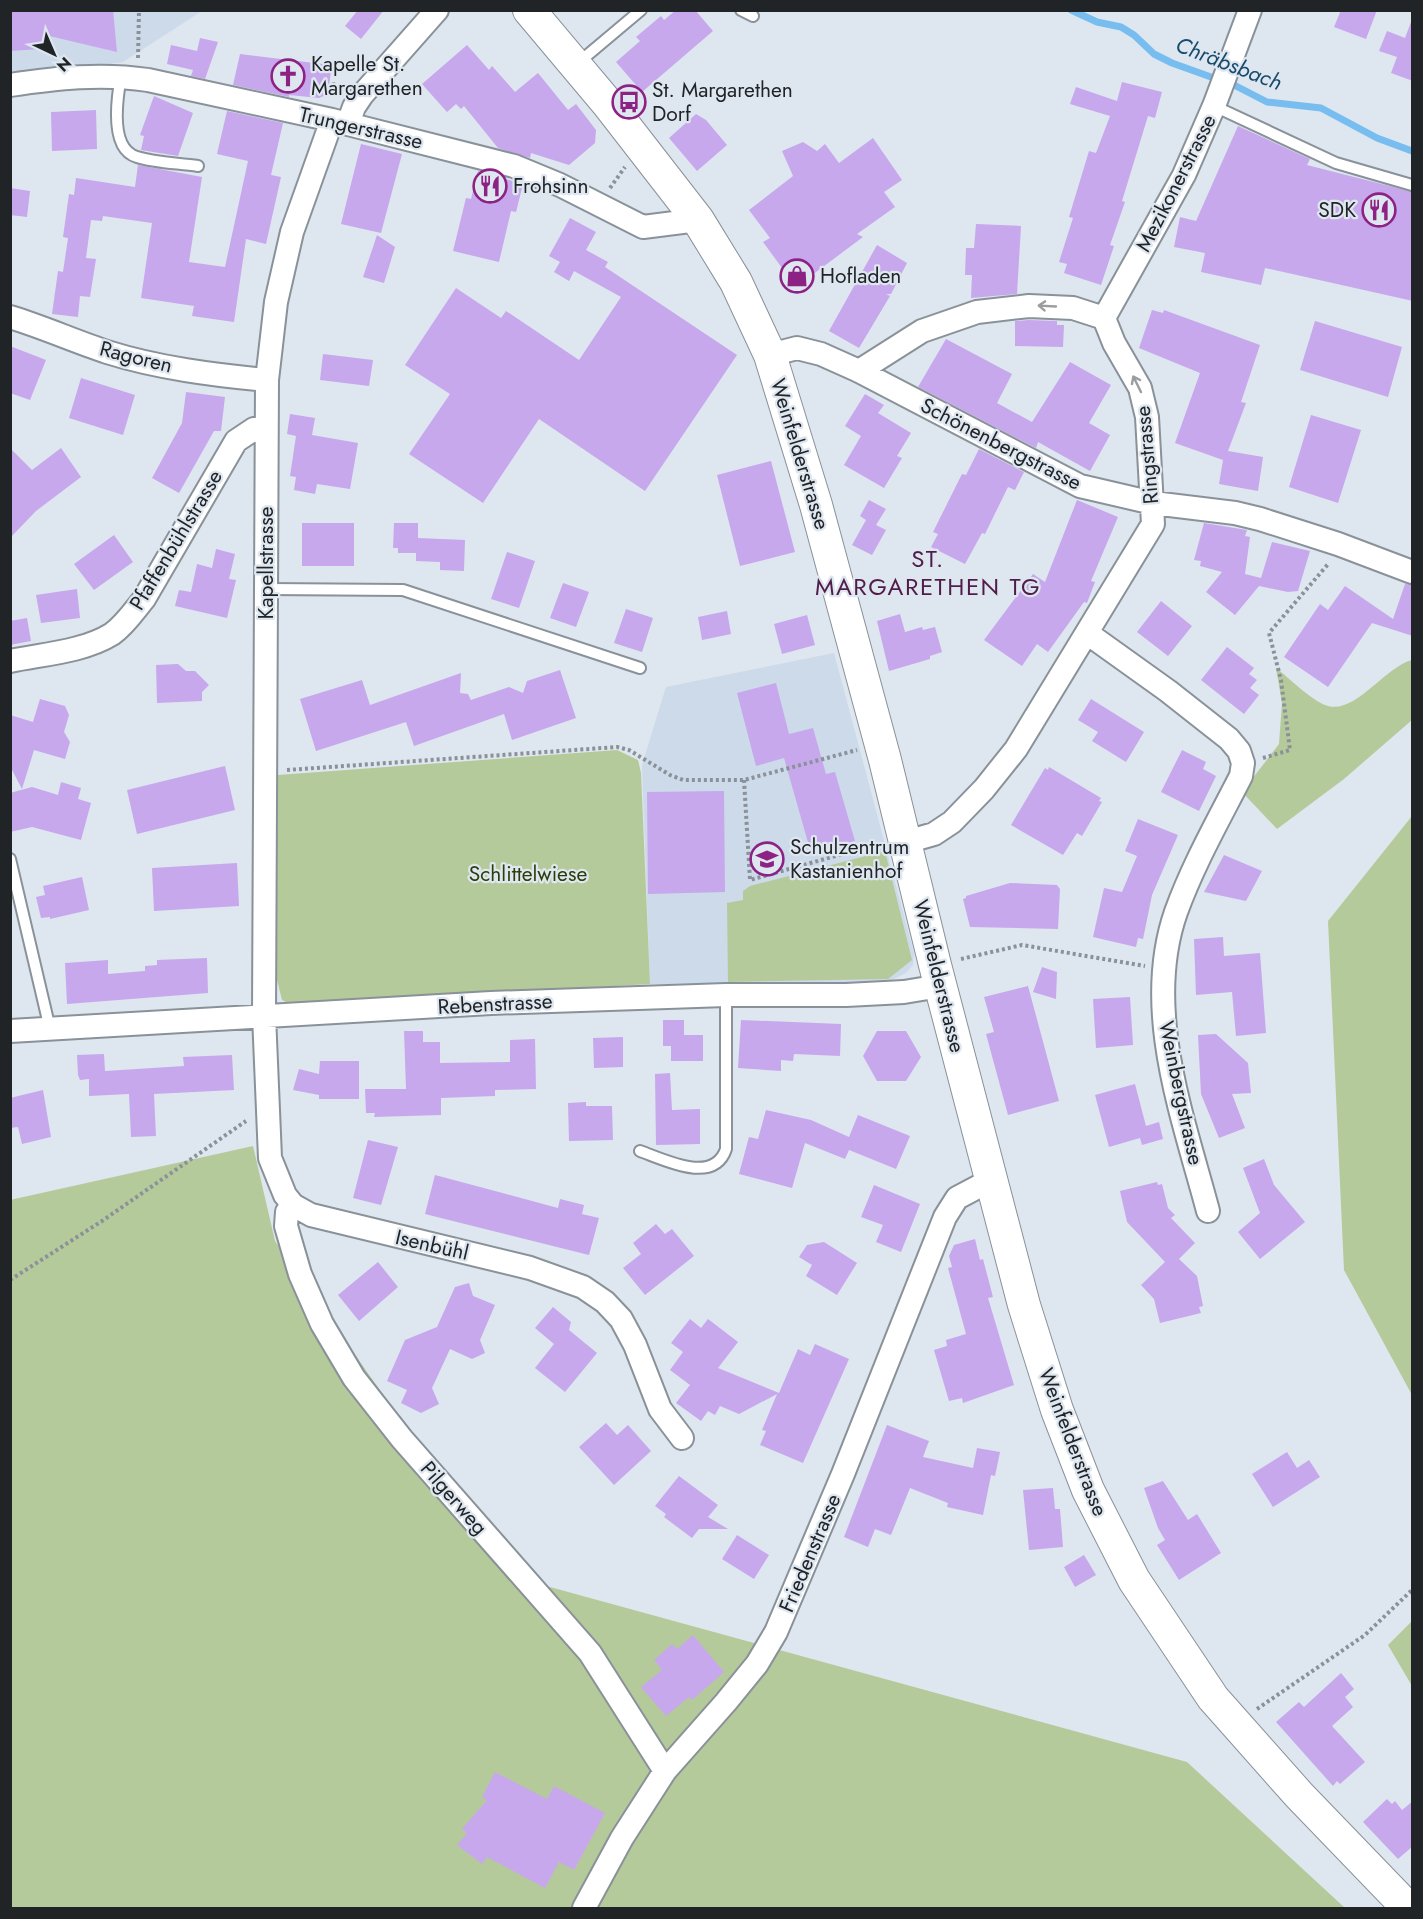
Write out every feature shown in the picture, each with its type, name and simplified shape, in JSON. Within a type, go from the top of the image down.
[{"type":"main road","name":"Weinfelderstrasse","points":[[529,10],[576,65],[698,220],[736,282],[770,355],[816,505],[905,839],[938,976],[1024,1305],[1057,1410],[1088,1490],[1134,1580],[1213,1698],[1299,1796],[1408,1908]]},
{"type":"street","name":"Kapellstrasse","points":[[264,1016],[267,589],[265,428],[267,380],[276,302],[292,232],[340,122],[437,10]]},
{"type":"street","name":"Mezikonerstrasse","points":[[1104,318],[1184,176],[1217,99],[1250,10]]},
{"type":"street","name":"Trungerstrasse","points":[[10,85],[85,76],[129,77],[340,122],[514,166],[643,227],[698,220]]},
{"type":"street","points":[[859,371],[922,331],[977,312],[1029,306],[1073,308],[1104,318]]},
{"type":"street","name":"Ragoren","points":[[10,317],[107,351],[147,362],[224,376],[267,380]]},
{"type":"street","name":"Ringstrasse","points":[[905,839],[934,834],[952,822],[984,789],[1016,749],[1148,536],[1153,524],[1147,417],[1140,388],[1114,343],[1104,318]]},
{"type":"street","name":"Schönenbergstrasse","points":[[770,355],[797,348],[821,354],[859,371],[1080,486],[1153,503],[1235,513],[1338,544],[1413,572]]},
{"type":"street","name":"Pfaffenbühlstrasse","points":[[10,661],[88,645],[112,634],[144,599],[236,441],[254,429],[265,428]]},
{"type":"street","points":[[1087,633],[1168,691],[1229,739],[1239,750],[1243,764]]},
{"type":"street","name":"Weinbergstrasse","points":[[1208,1211],[1174,1075],[1164,1017],[1164,970],[1175,914],[1192,871],[1240,776],[1243,764]]},
{"type":"street","name":"Rebenstrasse","points":[[10,1031],[492,1003],[904,992],[938,976]]},
{"type":"street","points":[[264,1016],[270,1158],[278,1181],[293,1205]]},
{"type":"street","name":"Friedenstrasse","points":[[584,1908],[622,1838],[665,1771],[726,1702],[756,1664],[776,1632],[830,1507],[945,1217],[957,1198],[991,1180]]},
{"type":"street","name":"Isenbühl","points":[[293,1205],[310,1215],[334,1223],[530,1269],[583,1287],[605,1302],[621,1319],[635,1345],[660,1409],[682,1438]]},
{"type":"street","name":"Pilgerweg","points":[[293,1205],[287,1212],[286,1226],[300,1274],[322,1324],[354,1378],[402,1439],[590,1653],[665,1771]]},
{"type":"lane","points":[[576,65],[641,10]]},
{"type":"lane","points":[[741,10],[753,16]]},
{"type":"lane","points":[[129,77],[117,99],[120,140],[127,151],[136,157],[198,166]]},
{"type":"lane","points":[[1217,99],[1336,163],[1413,185]]},
{"type":"lane","points":[[267,589],[403,590],[640,668]]},
{"type":"lane","points":[[10,859],[50,1030]]},
{"type":"lane","points":[[640,1151],[670,1162],[701,1168],[713,1166],[722,1159],[726,1149],[726,995]]},
{"type":"path","points":[[129,77],[139,10]]},
{"type":"path","points":[[599,205],[630,159]]},
{"type":"path","points":[[1243,764],[1290,750],[1281,680],[1269,633],[1333,559],[1338,544]]},
{"type":"path","points":[[265,771],[616,747],[630,750],[670,775],[683,780],[744,780],[863,748]]},
{"type":"path","points":[[744,780],[750,880],[905,839]]},
{"type":"path","points":[[938,976],[1022,945],[1164,970]]},
{"type":"path","points":[[10,1280],[102,1221],[259,1112],[268,1110]]},
{"type":"path","points":[[1237,1726],[1253,1712],[1365,1635],[1413,1590]]},
{"type":"shaded area","points":[[10,11],[202,11],[123,62],[11,78]]},
{"type":"shaded area","name":"Schulzentrum Kastanienhof","points":[[834,653],[914,953],[913,965],[906,973],[888,982],[650,984],[642,765],[666,687]]},
{"type":"green space","points":[[1412,660],[1412,720],[1344,779],[1277,829],[1242,792],[1279,744],[1282,703],[1276,668],[1313,698],[1325,705],[1336,707],[1358,698],[1401,664]]},
{"type":"green space","name":"Schlittelwiese","points":[[617,750],[638,760],[641,773],[650,984],[292,1005],[282,1000],[275,972],[278,775]]},
{"type":"green space","points":[[1412,816],[1412,1395],[1344,1270],[1328,921]]},
{"type":"green space","points":[[885,851],[912,960],[888,979],[728,982],[727,903],[743,900],[743,891],[750,886]]},
{"type":"green space","points":[[253,1146],[275,1241],[519,1588],[528,1581],[1187,1762],[1345,1908],[11,1908],[10,1200]]},
{"type":"green space","points":[[1412,1621],[1412,1686],[1388,1645]]},
{"type":"building","points":[[10,10],[113,10],[117,52],[45,35],[41,49],[10,51]]},
{"type":"building","points":[[358,10],[384,10],[361,39],[345,26]]},
{"type":"building","points":[[676,10],[695,10],[713,31],[642,92],[616,62],[640,41],[636,37],[661,16],[664,20]]},
{"type":"building","points":[[1341,10],[1377,10],[1366,39],[1334,27]]},
{"type":"building","points":[[1413,22],[1413,81],[1391,73],[1397,57],[1379,51],[1387,31],[1405,38]]},
{"type":"building","points":[[200,38],[218,42],[205,79],[191,76],[193,70],[167,64],[171,45],[197,51]]},
{"type":"building","points":[[467,45],[489,70],[492,66],[515,92],[538,73],[568,110],[576,104],[596,130],[595,143],[569,165],[531,153],[530,158],[498,148],[464,106],[461,109],[456,104],[447,112],[422,84]]},
{"type":"building","name":"Kapelle St. Margarethen","points":[[240,54],[323,64],[331,71],[328,94],[319,98],[289,95],[289,97],[233,85]]},
{"type":"building","points":[[1122,82],[1162,92],[1155,118],[1148,116],[1122,201],[1125,202],[1110,245],[1114,246],[1101,285],[1064,273],[1067,264],[1059,262],[1073,218],[1069,217],[1089,151],[1096,153],[1110,116],[1070,104],[1076,87],[1117,101]]},
{"type":"building","points":[[154,96],[193,113],[178,156],[141,150],[144,136],[140,135]]},
{"type":"building","points":[[96,110],[97,149],[52,151],[51,112]]},
{"type":"building","points":[[227,111],[283,123],[271,175],[281,177],[266,244],[246,239],[234,322],[192,316],[194,306],[141,298],[152,223],[103,216],[102,221],[91,220],[86,258],[96,259],[90,297],[80,296],[78,317],[52,314],[58,271],[63,272],[68,238],[63,237],[69,194],[74,195],[76,178],[135,187],[138,165],[202,177],[189,262],[225,267],[248,161],[217,154]]},
{"type":"building","points":[[696,114],[706,120],[727,145],[697,171],[669,138]]},
{"type":"building","points":[[1238,126],[1310,159],[1307,165],[1413,192],[1413,301],[1265,268],[1261,285],[1201,272],[1205,253],[1174,247],[1180,217],[1196,221]]},
{"type":"building","points":[[873,138],[902,180],[884,192],[895,207],[857,234],[863,237],[796,287],[763,242],[770,238],[749,210],[793,176],[782,151],[803,142],[817,151],[825,144],[839,163]]},
{"type":"building","points":[[361,144],[402,154],[381,233],[341,224]]},
{"type":"building","points":[[478,171],[523,184],[516,212],[511,211],[499,262],[453,251],[466,198],[471,199]]},
{"type":"building","points":[[10,188],[30,191],[27,217],[10,215]]},
{"type":"building","points":[[570,218],[596,232],[586,250],[608,262],[605,267],[737,355],[645,491],[539,419],[483,503],[409,454],[450,394],[405,365],[456,288],[501,318],[506,311],[579,360],[621,297],[574,271],[569,281],[554,272],[560,262],[549,256]]},
{"type":"building","points":[[976,224],[1021,226],[1017,294],[971,298],[972,275],[965,275],[966,248],[974,248]]},
{"type":"building","points":[[377,235],[395,247],[384,283],[363,277]]},
{"type":"building","points":[[877,245],[907,263],[891,294],[886,294],[890,296],[859,348],[829,331]]},
{"type":"building","points":[[1152,310],[1163,313],[1164,310],[1260,345],[1241,402],[1246,403],[1228,451],[1263,457],[1258,491],[1219,484],[1223,460],[1175,443],[1200,373],[1139,348]]},
{"type":"building","points":[[1015,321],[1057,321],[1057,325],[1064,325],[1063,347],[1015,346]]},
{"type":"building","points":[[1315,321],[1402,347],[1388,397],[1300,370]]},
{"type":"building","points":[[946,339],[1012,374],[997,403],[1032,422],[1070,362],[1111,385],[1089,423],[1110,435],[1090,471],[1038,442],[1036,448],[918,387]]},
{"type":"building","points":[[10,346],[46,360],[30,400],[10,393]]},
{"type":"building","points":[[323,354],[373,360],[369,386],[320,380]]},
{"type":"building","points":[[81,378],[135,395],[123,435],[69,418]]},
{"type":"building","points":[[186,392],[225,397],[221,431],[214,431],[179,493],[152,478],[182,423]]},
{"type":"building","points":[[865,394],[884,405],[878,413],[911,433],[897,456],[902,458],[884,488],[844,465],[861,436],[845,426]]},
{"type":"building","points":[[290,414],[315,418],[312,435],[358,443],[350,489],[317,484],[315,494],[294,490],[296,477],[290,476],[296,436],[287,434]]},
{"type":"building","points":[[1311,415],[1361,430],[1338,503],[1289,487]]},
{"type":"building","points":[[10,448],[32,470],[61,448],[81,477],[36,511],[10,538]]},
{"type":"building","points":[[979,449],[1024,472],[1015,490],[1008,487],[985,534],[982,533],[965,564],[931,547],[938,534],[933,532],[962,474],[966,475]]},
{"type":"building","points":[[771,461],[795,552],[740,566],[717,475]]},
{"type":"building","points":[[869,500],[886,509],[876,525],[886,530],[872,555],[852,545],[866,520],[860,516]]},
{"type":"building","points":[[1077,500],[1118,517],[1091,581],[1095,582],[1087,603],[1084,602],[1048,652],[1037,644],[1022,666],[984,640],[1033,574],[1045,582]]},
{"type":"building","points":[[302,523],[354,523],[354,566],[302,566]]},
{"type":"building","points":[[394,523],[418,523],[418,538],[465,540],[464,571],[440,570],[440,562],[416,561],[416,553],[398,553],[398,548],[393,548]]},
{"type":"building","points":[[1204,523],[1247,530],[1245,536],[1250,537],[1245,574],[1261,578],[1272,542],[1310,551],[1298,591],[1288,592],[1259,586],[1235,615],[1206,592],[1222,572],[1200,566],[1201,561],[1194,560]]},
{"type":"building","points":[[114,535],[133,562],[94,590],[74,564]]},
{"type":"building","points":[[216,549],[235,554],[229,579],[236,580],[227,618],[175,606],[179,590],[191,592],[197,564],[212,568]]},
{"type":"building","points":[[507,552],[535,561],[519,608],[491,599]]},
{"type":"building","points":[[563,583],[589,592],[576,627],[550,618]]},
{"type":"building","points":[[1405,584],[1413,585],[1413,636],[1372,623],[1328,687],[1284,657],[1320,604],[1328,610],[1345,586],[1393,619]]},
{"type":"building","points":[[77,589],[80,618],[41,623],[36,595]]},
{"type":"building","points":[[1161,601],[1192,626],[1168,656],[1137,632]]},
{"type":"building","points":[[626,609],[653,618],[642,652],[614,643]]},
{"type":"building","points":[[727,611],[731,634],[702,640],[698,617]]},
{"type":"building","points":[[900,614],[905,632],[922,627],[923,630],[935,627],[942,652],[930,656],[930,659],[889,671],[877,621]]},
{"type":"building","points":[[807,615],[815,645],[782,654],[774,624]]},
{"type":"building","points":[[27,618],[31,641],[10,645],[10,621]]},
{"type":"building","points":[[1227,647],[1254,668],[1249,674],[1257,680],[1250,688],[1259,695],[1244,714],[1201,680]]},
{"type":"building","points":[[178,664],[186,671],[195,671],[209,685],[202,692],[202,701],[157,703],[156,665]]},
{"type":"building","points":[[560,670],[576,718],[512,740],[504,714],[414,746],[406,722],[316,751],[300,699],[362,680],[370,705],[461,673],[460,693],[468,694],[471,700],[509,687],[523,693],[527,681]]},
{"type":"building","points":[[776,683],[789,734],[813,728],[826,774],[835,772],[855,841],[811,853],[784,758],[756,766],[737,693]]},
{"type":"building","points":[[40,699],[65,706],[69,715],[64,732],[70,742],[65,759],[34,750],[22,789],[10,766],[10,715],[33,722]]},
{"type":"building","points":[[1091,699],[1144,732],[1126,762],[1092,741],[1098,732],[1078,720]]},
{"type":"building","points":[[1182,750],[1206,762],[1203,769],[1216,776],[1199,811],[1161,792]]},
{"type":"building","points":[[225,766],[235,810],[137,834],[127,790]]},
{"type":"building","points":[[1049,767],[1101,798],[1099,801],[1102,802],[1082,836],[1077,833],[1063,855],[1011,825],[1045,768],[1048,770]]},
{"type":"building","points":[[61,782],[81,788],[78,799],[91,803],[81,840],[32,827],[10,832],[10,793],[32,787],[58,795]]},
{"type":"building","points":[[724,791],[725,892],[648,894],[647,792]]},
{"type":"building","points":[[1138,819],[1178,835],[1152,895],[1143,939],[1138,938],[1136,947],[1093,937],[1104,888],[1122,892],[1137,856],[1125,851]]},
{"type":"building","points":[[1224,855],[1262,871],[1246,901],[1204,892]]},
{"type":"building","points":[[237,863],[239,906],[154,911],[152,868]]},
{"type":"building","points":[[82,877],[89,910],[50,919],[50,917],[41,918],[36,897],[45,895],[43,886]]},
{"type":"building","points":[[1010,883],[1057,885],[1060,889],[1058,929],[970,927],[963,899],[966,896]]},
{"type":"building","points":[[1223,937],[1224,956],[1260,953],[1266,1033],[1236,1036],[1232,992],[1196,995],[1194,939]]},
{"type":"building","points":[[207,958],[208,993],[67,1004],[65,963],[108,960],[108,974],[145,971],[145,966],[157,965],[157,960]]},
{"type":"building","points":[[1042,967],[1057,972],[1056,999],[1033,992]]},
{"type":"building","points":[[1028,986],[1059,1101],[1008,1115],[986,1034],[994,1032],[984,997]]},
{"type":"building","points":[[1130,997],[1133,1045],[1096,1048],[1093,999]]},
{"type":"building","points":[[663,1020],[684,1020],[684,1035],[703,1035],[703,1061],[671,1061],[671,1046],[663,1046]]},
{"type":"building","points":[[741,1020],[841,1024],[840,1056],[794,1054],[793,1061],[781,1060],[781,1071],[738,1068]]},
{"type":"building","points":[[404,1031],[423,1031],[423,1042],[440,1042],[440,1063],[510,1062],[510,1040],[535,1039],[536,1089],[495,1090],[495,1096],[441,1098],[441,1115],[374,1117],[375,1113],[366,1113],[365,1089],[406,1089]]},
{"type":"building","points":[[877,1031],[906,1031],[921,1057],[906,1081],[877,1081],[863,1056]]},
{"type":"building","points":[[1216,1034],[1248,1063],[1251,1093],[1232,1094],[1245,1128],[1219,1138],[1201,1094],[1198,1035]]},
{"type":"building","points":[[623,1037],[623,1067],[594,1068],[593,1038]]},
{"type":"building","points":[[104,1054],[105,1071],[184,1066],[183,1057],[232,1055],[234,1090],[154,1094],[156,1136],[131,1137],[129,1094],[89,1096],[89,1079],[80,1080],[78,1075],[77,1055]]},
{"type":"building","points":[[320,1061],[359,1061],[359,1099],[319,1099],[319,1095],[293,1090],[299,1069],[319,1074]]},
{"type":"building","points":[[670,1073],[672,1110],[700,1109],[700,1144],[656,1145],[655,1074]]},
{"type":"building","points":[[1135,1084],[1146,1126],[1159,1122],[1163,1139],[1142,1145],[1140,1138],[1109,1147],[1095,1095]]},
{"type":"building","points":[[43,1090],[51,1137],[22,1144],[18,1127],[10,1128],[10,1098]]},
{"type":"building","points":[[586,1102],[586,1106],[612,1106],[613,1140],[569,1141],[568,1103]]},
{"type":"building","points":[[766,1110],[811,1120],[849,1137],[858,1115],[910,1136],[896,1169],[849,1150],[845,1159],[805,1143],[792,1188],[739,1174],[749,1137],[758,1139]]},
{"type":"building","points":[[368,1140],[398,1147],[381,1205],[353,1198]]},
{"type":"building","points":[[1264,1159],[1274,1185],[1305,1222],[1260,1259],[1238,1232],[1260,1213],[1243,1168]]},
{"type":"building","points":[[435,1175],[558,1208],[560,1199],[584,1205],[582,1214],[599,1218],[589,1255],[425,1214]]},
{"type":"building","points":[[1157,1182],[1158,1185],[1162,1184],[1168,1208],[1175,1215],[1171,1218],[1195,1243],[1179,1259],[1197,1276],[1203,1306],[1199,1307],[1201,1313],[1160,1323],[1154,1299],[1141,1285],[1165,1262],[1127,1222],[1120,1191]]},
{"type":"building","points":[[874,1185],[920,1204],[901,1252],[876,1242],[883,1225],[861,1217]]},
{"type":"building","points":[[656,1224],[665,1234],[672,1229],[694,1256],[645,1295],[623,1268],[641,1254],[633,1243]]},
{"type":"building","points":[[975,1239],[993,1297],[988,1298],[1014,1385],[963,1403],[962,1398],[949,1401],[934,1350],[947,1346],[946,1340],[966,1334],[948,1268],[952,1267],[949,1256],[954,1245]]},
{"type":"building","points":[[824,1242],[857,1263],[837,1295],[806,1276],[812,1265],[799,1257],[807,1245]]},
{"type":"building","points":[[378,1262],[398,1287],[359,1321],[338,1295]]},
{"type":"building","points":[[469,1283],[473,1296],[495,1305],[480,1340],[485,1353],[472,1359],[450,1349],[432,1388],[439,1404],[421,1413],[401,1403],[407,1390],[387,1381],[405,1340],[437,1327],[455,1287]]},
{"type":"building","points":[[553,1307],[571,1322],[569,1330],[597,1353],[565,1392],[535,1368],[554,1344],[535,1328]]},
{"type":"building","points":[[690,1319],[701,1328],[708,1319],[738,1342],[718,1368],[779,1393],[798,1349],[810,1355],[815,1344],[849,1359],[803,1463],[760,1445],[766,1431],[762,1430],[777,1394],[739,1414],[720,1406],[715,1415],[708,1411],[701,1421],[676,1403],[690,1385],[670,1370],[683,1352],[671,1343]]},
{"type":"building","points":[[606,1423],[617,1435],[628,1425],[651,1451],[614,1485],[579,1447]]},
{"type":"building","points":[[887,1425],[929,1441],[923,1457],[973,1468],[977,1448],[1000,1452],[995,1476],[991,1475],[983,1515],[947,1507],[948,1503],[910,1488],[891,1535],[875,1529],[868,1547],[844,1537]]},
{"type":"building","points":[[1287,1452],[1297,1468],[1309,1460],[1320,1477],[1273,1507],[1252,1474]]},
{"type":"building","points":[[679,1476],[718,1505],[708,1517],[728,1529],[699,1529],[692,1538],[664,1517],[666,1514],[655,1506]]},
{"type":"building","points":[[1163,1481],[1188,1520],[1197,1514],[1221,1553],[1179,1580],[1157,1545],[1165,1540],[1158,1528],[1144,1488]]},
{"type":"building","points":[[1053,1488],[1055,1509],[1060,1509],[1063,1547],[1029,1550],[1023,1490]]},
{"type":"building","points":[[737,1535],[769,1555],[754,1579],[722,1559]]},
{"type":"building","points":[[1084,1555],[1096,1575],[1075,1587],[1064,1567]]},
{"type":"building","points":[[693,1635],[724,1672],[692,1700],[689,1697],[666,1716],[641,1687],[662,1670],[654,1660],[672,1644],[677,1649]]},
{"type":"building","points":[[1341,1673],[1354,1689],[1345,1697],[1353,1707],[1332,1726],[1365,1762],[1340,1784],[1337,1781],[1333,1786],[1276,1722],[1299,1702],[1304,1707]]},
{"type":"building","points":[[495,1772],[547,1799],[554,1786],[605,1813],[574,1870],[559,1862],[545,1888],[487,1857],[482,1864],[457,1845],[467,1833],[462,1829],[487,1800],[482,1797]]},
{"type":"building","points":[[1387,1799],[1392,1804],[1395,1801],[1402,1810],[1413,1801],[1413,1846],[1398,1859],[1363,1822]]},
{"type":"waterway","name":"Chräbsbach","points":[[1071,10],[1097,22],[1121,27],[1134,35],[1154,54],[1172,63],[1236,86],[1267,102],[1321,108],[1377,138],[1412,151]]},
{"type":"place","name":"Kapelle St. Margarethen","points":[[288,76]]},
{"type":"place","name":"St. Margarethen Dorf","points":[[629,102]]},
{"type":"place","name":"Frohsinn","points":[[490,186]]},
{"type":"place","name":"SDK","points":[[1379,210]]},
{"type":"place","name":"Hofladen","points":[[797,276]]},
{"type":"place","name":"Schulzentrum Kastanienhof","points":[[767,859]]},
{"type":"district","name":"ST. MARGARETHEN TG","points":[[928,573]]}]
